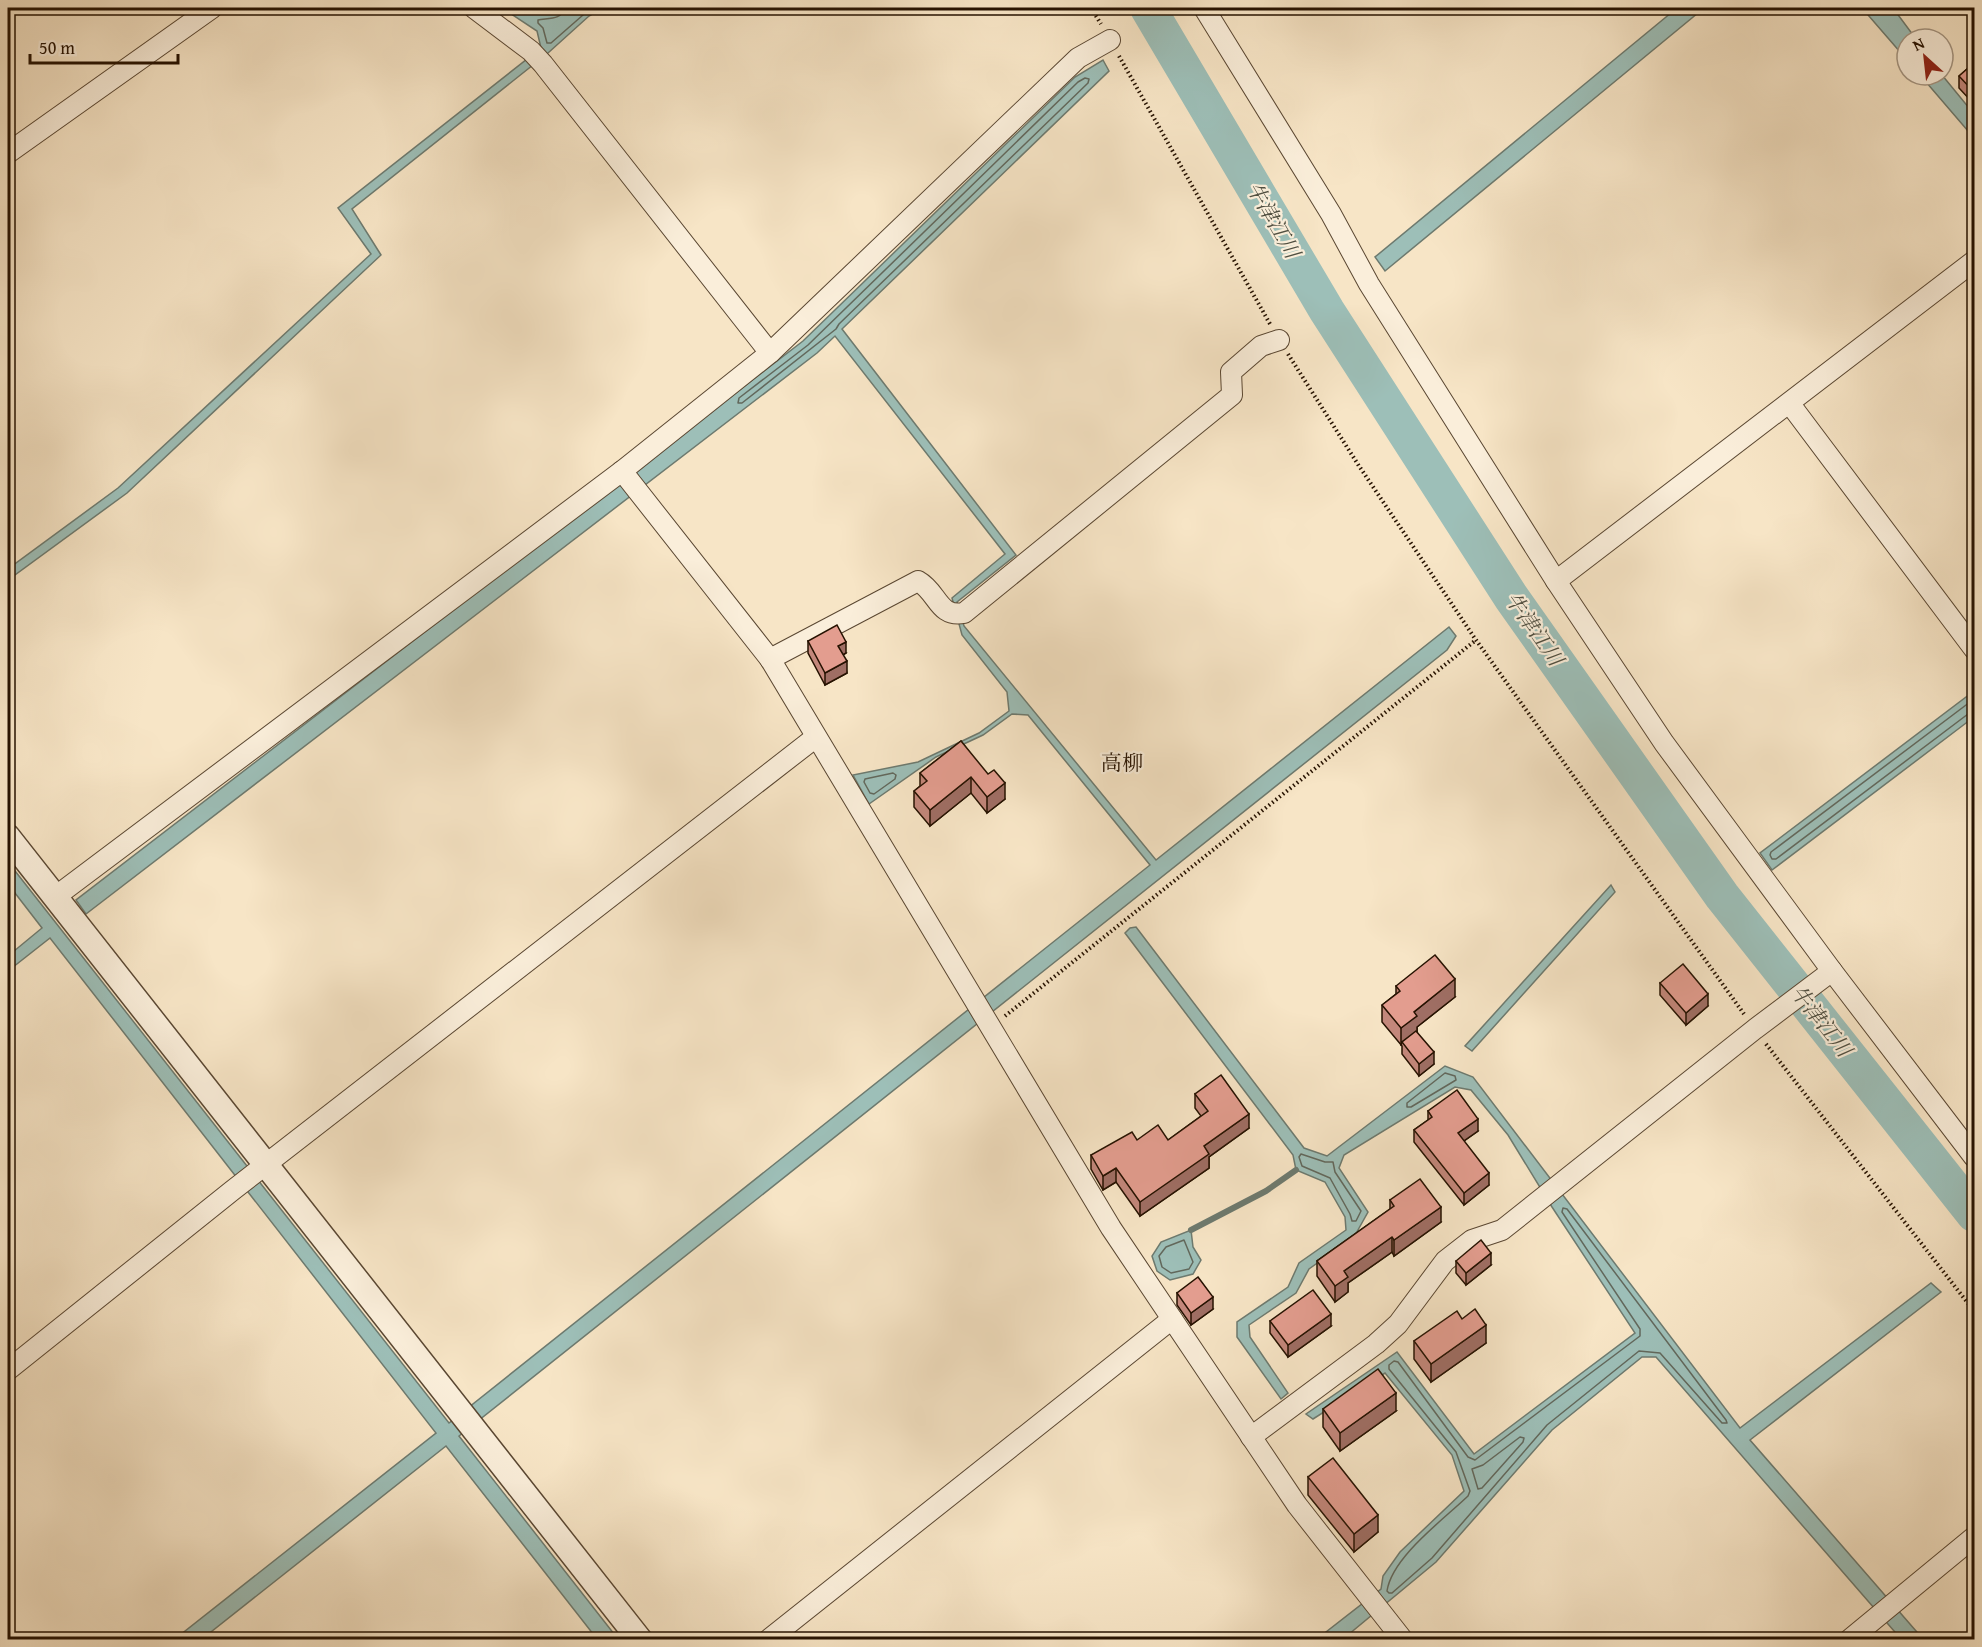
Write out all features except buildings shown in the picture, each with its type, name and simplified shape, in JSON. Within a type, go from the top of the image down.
[{"type":"street","points":[[8,153],[212,8]]},
{"type":"street","points":[[474,8],[537,57],[770,353]]},
{"type":"street","points":[[1204,8],[1331,214],[1369,284],[1556,581],[1664,743],[1832,971],[1972,1150]]},
{"type":"street","points":[[55,897],[622,471],[770,353],[1078,58],[1110,40]]},
{"type":"street","points":[[1556,581],[1974,261]]},
{"type":"street","points":[[770,659],[918,581],[925,585],[948,612],[959,614],[1232,395],[1231,372],[1261,346],[1279,340]]},
{"type":"street","points":[[1790,404],[1974,649]]},
{"type":"street","points":[[622,471],[770,659],[1111,1228],[1297,1505],[1403,1640]]},
{"type":"street","points":[[8,1370],[233,1190],[816,737]]},
{"type":"street","points":[[8,837],[640,1640]]},
{"type":"street","points":[[1251,1437],[1376,1344],[1398,1324],[1445,1261],[1472,1240],[1502,1230],[1755,1029],[1832,971]]},
{"type":"street","points":[[768,1640],[1172,1319]]},
{"type":"street","points":[[1850,1640],[1974,1537]]},
{"type":"path","points":[[1091,8],[1279,340],[1359,466],[1476,640],[1755,1029],[1974,1311]]},
{"type":"path","points":[[988,1024],[1476,640]]},
{"type":"water","points":[[502,8],[534,8],[544,13],[565,8],[603,8],[589,16],[548,53],[352,209],[381,255],[127,493],[8,580],[8,569],[118,488],[371,254],[338,208],[541,48],[537,31]]},
{"type":"water","points":[[1677,8],[1704,8],[1385,271],[1375,257]]},
{"type":"water","points":[[1862,8],[1893,8],[1907,27],[1895,27],[1895,46]]},
{"type":"water","points":[[1103,60],[1109,71],[842,329],[1016,555],[957,602],[964,626],[1156,860],[1449,627],[1456,636],[1447,650],[459,1436],[618,1639],[597,1639],[446,1446],[202,1639],[175,1639],[436,1433],[50,938],[8,971],[8,956],[42,928],[8,884],[8,862],[449,1423],[1150,865],[1028,715],[1012,714],[983,735],[936,757],[869,804],[853,775],[918,762],[979,733],[1009,711],[1007,692],[962,635],[952,598],[1005,554],[835,336],[817,353],[86,914],[76,900],[803,341],[1075,77]]},
{"type":"water","points":[[1930,87],[1952,87],[1974,114],[1974,138]]},
{"type":"water","points":[[1974,691],[1974,717],[1772,870],[1760,853]]},
{"type":"water","points":[[1611,885],[1615,892],[1472,1051],[1465,1046]]},
{"type":"water","points":[[1136,927],[1304,1148],[1327,1156],[1445,1066],[1473,1077],[1740,1428],[1931,1283],[1941,1292],[1750,1440],[1923,1639],[1901,1639],[1656,1357],[1642,1357],[1552,1430],[1436,1562],[1343,1639],[1317,1639],[1381,1589],[1383,1576],[1400,1552],[1464,1491],[1452,1455],[1385,1373],[1313,1419],[1306,1414],[1397,1352],[1474,1454],[1635,1333],[1552,1207],[1508,1135],[1471,1090],[1455,1087],[1344,1155],[1339,1168],[1368,1212],[1354,1237],[1309,1269],[1296,1293],[1249,1325],[1250,1337],[1288,1393],[1281,1399],[1237,1337],[1237,1322],[1288,1287],[1299,1263],[1346,1230],[1345,1217],[1325,1182],[1296,1170],[1293,1155],[1125,933],[1130,928]]},
{"type":"water","points":[[1191,1230],[1193,1247],[1201,1260],[1193,1274],[1170,1280],[1157,1271],[1152,1256],[1161,1242]]},
{"type":"waterway","name":"牛津江川","points":[[1148,8],[1327,311],[1511,597],[1722,896],[1974,1214]]},
{"type":"waterway","points":[[1191,1230],[1266,1191],[1296,1170]]},
{"type":"district","name":"高柳","points":[[1122,763]]}]
